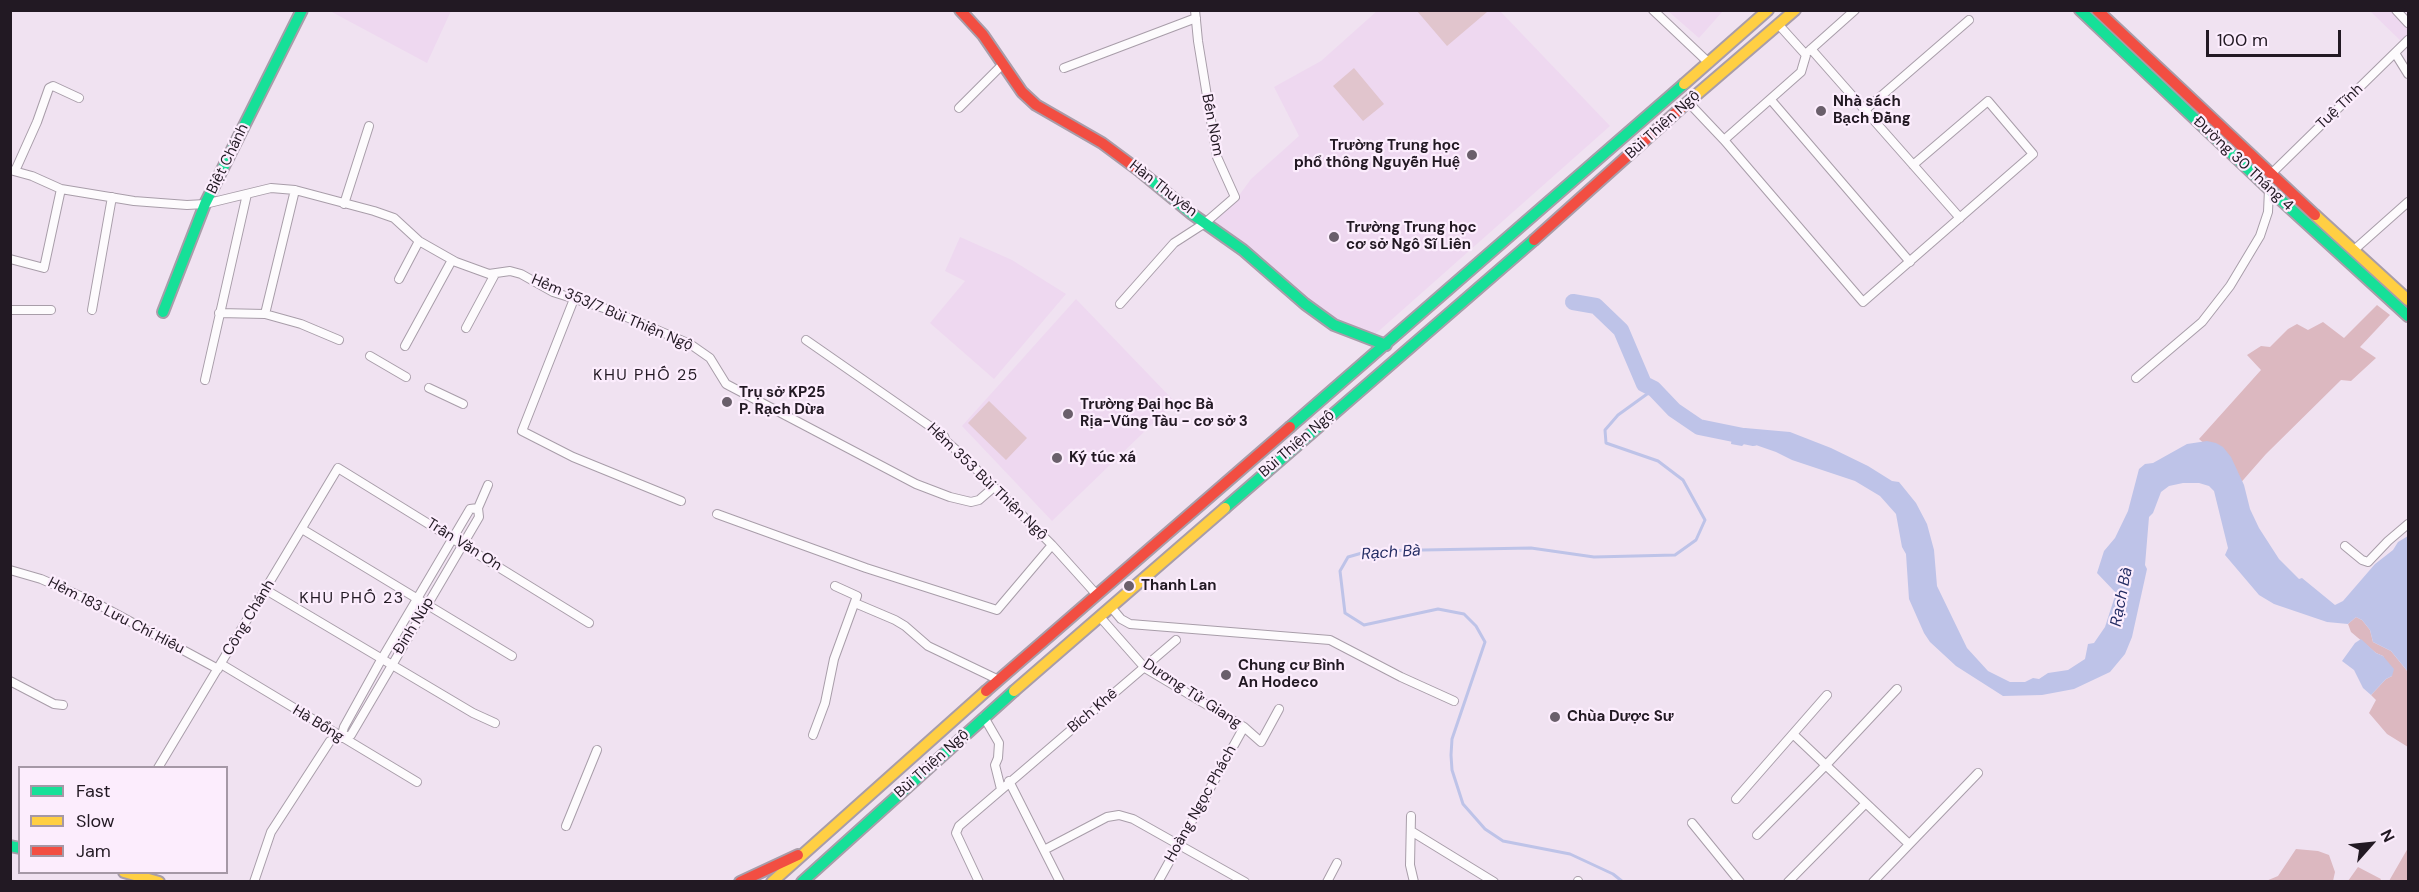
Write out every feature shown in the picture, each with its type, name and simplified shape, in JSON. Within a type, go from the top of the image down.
[{"type":"main road","name":"Biệt Chánh","points":[[163,312],[205,204],[302,10]]},
{"type":"main road","name":"Hàn Thuyên","points":[[960,10],[983,35],[1022,92],[1036,105],[1102,143],[1144,174],[1205,223],[1257,260],[1305,304],[1334,325],[1386,345]]},
{"type":"main road","name":"Bùi Thiện Ngộ","points":[[806,880],[984,717],[1796,10]]},
{"type":"main road","name":"Đường 30 Tháng 4","points":[[2097,10],[2289,192],[2409,300]]},
{"type":"main road","name":"Bùi Thiện Ngộ","points":[[772,882],[895,770],[1768,11]]},
{"type":"main road","points":[[1768,11],[1778,24]]},
{"type":"main road","name":"Đường 30 Tháng 4","points":[[2083,12],[2265,186],[2409,315]]},
{"type":"main road","points":[[2265,186],[2271,174]]},
{"type":"main road","points":[[2281,200],[2289,192]]},
{"type":"main road","points":[[1537,210],[1551,225]]},
{"type":"main road","points":[[2360,273],[2368,264]]},
{"type":"main road","points":[[1350,375],[1362,388]]},
{"type":"main road","points":[[1088,604],[1100,617]]},
{"type":"main road","name":"Bùi Thiện Ngộ","points":[[740,882],[809,850]]},
{"type":"main road","points":[[128,874],[159,882]]},
{"type":"street","points":[[1653,10],[1709,63]]},
{"type":"street","points":[[1724,140],[1801,72],[1808,52],[1855,10]]},
{"type":"street","points":[[2396,10],[2409,22]]},
{"type":"street","points":[[1064,68],[1196,14]]},
{"type":"street","name":"Bến Nôm","points":[[1196,14],[1198,41],[1217,157],[1235,197],[1205,223]]},
{"type":"street","points":[[1865,111],[1969,20]]},
{"type":"street","points":[[1778,24],[1865,111],[1960,218]]},
{"type":"street","name":"Tuệ Tĩnh","points":[[2271,174],[2409,40]]},
{"type":"street","points":[[2395,53],[2409,74]]},
{"type":"street","points":[[959,108],[1002,65]]},
{"type":"street","points":[[13,170],[37,122],[49,88],[53,87],[78,98]]},
{"type":"street","points":[[1771,100],[1910,262]]},
{"type":"street","points":[[1688,102],[1724,140],[1863,302],[2033,154],[1988,101],[1913,165]]},
{"type":"street","points":[[344,204],[369,126]]},
{"type":"street","name":"Hẻm 353/7 Bùi Thiện Ngộ","points":[[13,170],[61,189],[187,205],[205,204],[271,188],[295,190],[394,218],[419,241],[452,260],[482,272],[495,274],[510,271],[573,299],[610,310],[690,344],[710,358],[726,384],[916,484],[971,502],[979,500],[994,487]]},
{"type":"street","points":[[2136,378],[2202,322],[2230,286],[2260,236],[2268,212],[2265,186]]},
{"type":"street","points":[[10,259],[44,268],[61,189]]},
{"type":"street","points":[[265,314],[295,190]]},
{"type":"street","points":[[205,380],[247,194]]},
{"type":"street","points":[[92,310],[112,197]]},
{"type":"street","points":[[2354,250],[2409,202]]},
{"type":"street","points":[[1120,304],[1174,243],[1205,223]]},
{"type":"street","points":[[399,279],[419,241]]},
{"type":"street","points":[[405,346],[452,260]]},
{"type":"street","points":[[466,328],[495,274]]},
{"type":"street","points":[[573,299],[522,431],[573,457],[681,501]]},
{"type":"street","points":[[11,310],[51,310]]},
{"type":"street","points":[[219,313],[265,314],[301,324],[339,340]]},
{"type":"street","name":"Hẻm 353 Bùi Thiện Ngộ","points":[[806,340],[933,428],[1052,545],[1097,595]]},
{"type":"street","points":[[370,356],[406,377]]},
{"type":"street","points":[[429,388],[464,404]]},
{"type":"street","name":"Công Chánh","points":[[159,766],[338,468]]},
{"type":"street","name":"Trần Văn Ơn","points":[[338,468],[590,623]]},
{"type":"street","name":"Đinh Núp","points":[[254,882],[271,832],[330,741],[351,735],[479,517],[478,508],[488,485]]},
{"type":"street","name":"Đinh Núp","points":[[341,738],[344,727],[381,660],[470,509],[478,508]]},
{"type":"street","points":[[717,514],[866,568],[997,610],[1052,545]]},
{"type":"street","points":[[2345,546],[2368,562],[2388,541],[2409,524]]},
{"type":"street","points":[[302,529],[512,656]]},
{"type":"street","name":"Hẻm 183 Lưu Chí Hiếu","points":[[10,570],[41,579],[94,602],[219,667]]},
{"type":"street","points":[[813,735],[825,703],[834,659],[857,596],[835,586]]},
{"type":"street","points":[[266,590],[381,660],[473,713],[495,723]]},
{"type":"street","points":[[855,603],[895,620],[928,646],[999,680]]},
{"type":"street","points":[[1110,607],[1121,619],[1130,624],[1267,637],[1300,636],[1330,640],[1401,677],[1454,701]]},
{"type":"street","name":"Dương Tử Giang","points":[[1100,617],[1145,668],[1244,727],[1261,742],[1279,709]]},
{"type":"street","name":"Bích Khê","points":[[980,882],[956,833],[959,826],[1176,640]]},
{"type":"street","name":"Hà Bổng","points":[[219,667],[417,782]]},
{"type":"street","points":[[10,681],[54,704],[63,705]]},
{"type":"street","points":[[1756,835],[1897,689]]},
{"type":"street","points":[[1736,799],[1827,695]]},
{"type":"street","points":[[984,717],[999,743],[995,765],[1001,789]]},
{"type":"street","name":"Hoàng Ngọc Phách","points":[[1158,882],[1244,727]]},
{"type":"street","points":[[1793,734],[1909,844]]},
{"type":"street","points":[[566,826],[597,750]]},
{"type":"street","points":[[1873,882],[1978,773]]},
{"type":"street","points":[[1009,782],[1060,882]]},
{"type":"street","points":[[1788,882],[1866,803]]},
{"type":"street","points":[[1044,850],[1107,817],[1119,815],[1132,819],[1241,881]]},
{"type":"street","points":[[1411,816],[1410,865],[1414,882]]},
{"type":"street","points":[[1692,823],[1740,882]]},
{"type":"street","points":[[1411,831],[1494,882]]},
{"type":"street","points":[[1327,882],[1337,863]]},
{"type":"shaded area","points":[[1486,10],[1487,12],[1447,46],[1417,11]]},
{"type":"shaded area","points":[[330,11],[451,11],[427,63]]},
{"type":"shaded area","name":"Trường Trung học phổ thông Nguyễn Huệ","points":[[1377,11],[1500,11],[1610,126],[1372,337],[1341,324],[1309,301],[1213,221],[1235,201],[1251,179],[1299,136],[1274,87],[1321,61]]},
{"type":"shaded area","points":[[1668,11],[1723,11],[1699,38]]},
{"type":"shaded area","points":[[2370,11],[2408,11],[2408,48]]},
{"type":"shaded area","points":[[1354,68],[1384,104],[1363,121],[1333,86]]},
{"type":"shaded area","points":[[960,237],[1012,260],[1066,294],[994,379],[930,323],[965,281],[945,271]]},
{"type":"shaded area","name":"Trường Đại học Bà Rịa-Vũng Tàu - cơ sở 3","points":[[1076,299],[1175,402],[1052,521],[962,426]]},
{"type":"shaded area","points":[[2377,305],[2390,315],[2360,347],[2376,358],[2351,381],[2341,380],[2266,454],[2237,487],[2214,452],[2199,439],[2261,370],[2247,355],[2261,346],[2270,347],[2288,329],[2297,324],[2308,330],[2323,322],[2344,338]]},
{"type":"shaded area","points":[[989,401],[1027,438],[1006,460],[968,423]]},
{"type":"shaded area","points":[[2356,617],[2362,620],[2370,630],[2373,642],[2391,651],[2408,672],[2408,747],[2387,734],[2369,713],[2376,700],[2371,695],[2386,679],[2392,676],[2383,656],[2351,632],[2348,624]]},
{"type":"shaded area","points":[[2408,848],[2408,881],[2389,881]]},
{"type":"shaded area","points":[[2296,849],[2318,851],[2329,855],[2335,872],[2333,881],[2266,881],[2278,876]]},
{"type":"shaded area","points":[[2358,867],[2381,879],[2380,881],[2348,881]]},
{"type":"water","points":[[1745,428],[1790,432],[1831,448],[1892,481],[1899,482],[1916,503],[1927,524],[1934,550],[1937,586],[1967,648],[1988,671],[2010,682],[2039,679],[2048,673],[2068,670],[2085,659],[2088,644],[2094,643],[2105,627],[2116,593],[2097,573],[2104,551],[2115,538],[2128,511],[2139,469],[2187,444],[2207,441],[2216,443],[2223,447],[2231,457],[2244,485],[2250,509],[2279,559],[2299,579],[2302,578],[2335,605],[2343,601],[2375,564],[2393,550],[2398,542],[2408,536],[2408,672],[2391,651],[2373,642],[2370,630],[2362,620],[2356,617],[2348,624],[2327,622],[2274,604],[2259,595],[2225,555],[2228,548],[2214,491],[2209,486],[2199,483],[2183,483],[2169,486],[2161,492],[2153,513],[2149,517],[2145,565],[2147,569],[2132,637],[2125,654],[2110,672],[2074,689],[2042,695],[2003,696],[1956,666],[1930,642],[1924,633],[1909,599],[1906,554],[1902,547],[1896,514],[1880,496],[1855,481],[1792,460],[1776,452],[1753,444],[1745,443],[1742,446],[1731,444],[1733,430]]},
{"type":"water","points":[[2361,639],[2376,653],[2383,656],[2394,669],[2392,676],[2386,679],[2371,695],[2363,688],[2354,670],[2342,661],[2355,643]]},
{"type":"waterway","name":"Rạch Bà","points":[[1573,302],[1596,306],[1621,330],[1644,384],[1654,389],[1674,410],[1699,427],[1753,438]]},
{"type":"waterway","name":"Rạch Bà","points":[[1623,882],[1613,874],[1570,854],[1503,841],[1485,829],[1463,804],[1452,770],[1451,755],[1452,739],[1485,642],[1476,626],[1464,614],[1438,609],[1364,625],[1345,613],[1340,571],[1348,557],[1369,551],[1531,548],[1594,557],[1675,555],[1696,540],[1705,520],[1683,480],[1658,461],[1606,443],[1605,430],[1618,415],[1654,389]]},
{"type":"traffic: fast","points":[[163,312],[205,204],[302,10]]},
{"type":"traffic: fast","points":[[2080,10],[2269,189],[2408,316]]},
{"type":"traffic: fast","points":[[1290,427],[1684,84]]},
{"type":"traffic: fast","points":[[1141,172],[1192,214],[1243,250],[1305,304],[1334,325],[1386,345]]},
{"type":"traffic: fast","points":[[1225,508],[1534,240]]},
{"type":"traffic: fast","points":[[802,882],[1014,691]]},
{"type":"traffic: fast","points":[[10,846],[18,848]]},
{"type":"traffic: slow","points":[[1684,84],[1768,10]]},
{"type":"traffic: slow","points":[[1681,108],[1795,10]]},
{"type":"traffic: slow","points":[[2315,215],[2408,300]]},
{"type":"traffic: slow","points":[[1014,691],[1225,508]]},
{"type":"traffic: slow","points":[[772,882],[986,691]]},
{"type":"traffic: slow","points":[[131,874],[159,882]]},
{"type":"traffic: jam","points":[[960,10],[983,35],[1022,92],[1036,105],[1102,143],[1141,172]]},
{"type":"traffic: jam","points":[[2097,10],[2315,215]]},
{"type":"traffic: jam","points":[[1534,240],[1681,108]]},
{"type":"traffic: jam","points":[[986,691],[1290,427]]},
{"type":"traffic: jam","points":[[740,882],[798,855]]},
{"type":"place","name":"Nhà sách Bạch Đằng","points":[[1821,111]]},
{"type":"place","name":"Trường Trung học phổ thông Nguyễn Huệ","points":[[1472,155]]},
{"type":"place","name":"Trường Trung học cơ sở Ngô Sĩ Liên","points":[[1334,237]]},
{"type":"place","name":"Trụ sở KP25 P. Rạch Dừa","points":[[727,402]]},
{"type":"place","name":"Trường Đại học Bà Rịa-Vũng Tàu - cơ sở 3","points":[[1068,414]]},
{"type":"place","name":"Ký túc xá","points":[[1057,458]]},
{"type":"place","name":"Thanh Lan","points":[[1129,586]]},
{"type":"place","name":"Chung cư Bình An Hodeco","points":[[1226,675]]},
{"type":"place","name":"Chùa Dược Sư","points":[[1555,717]]},
{"type":"district","name":"KHU PHỐ 25","points":[[646,376]]},
{"type":"district","name":"KHU PHỐ 23","points":[[352,599]]}]
